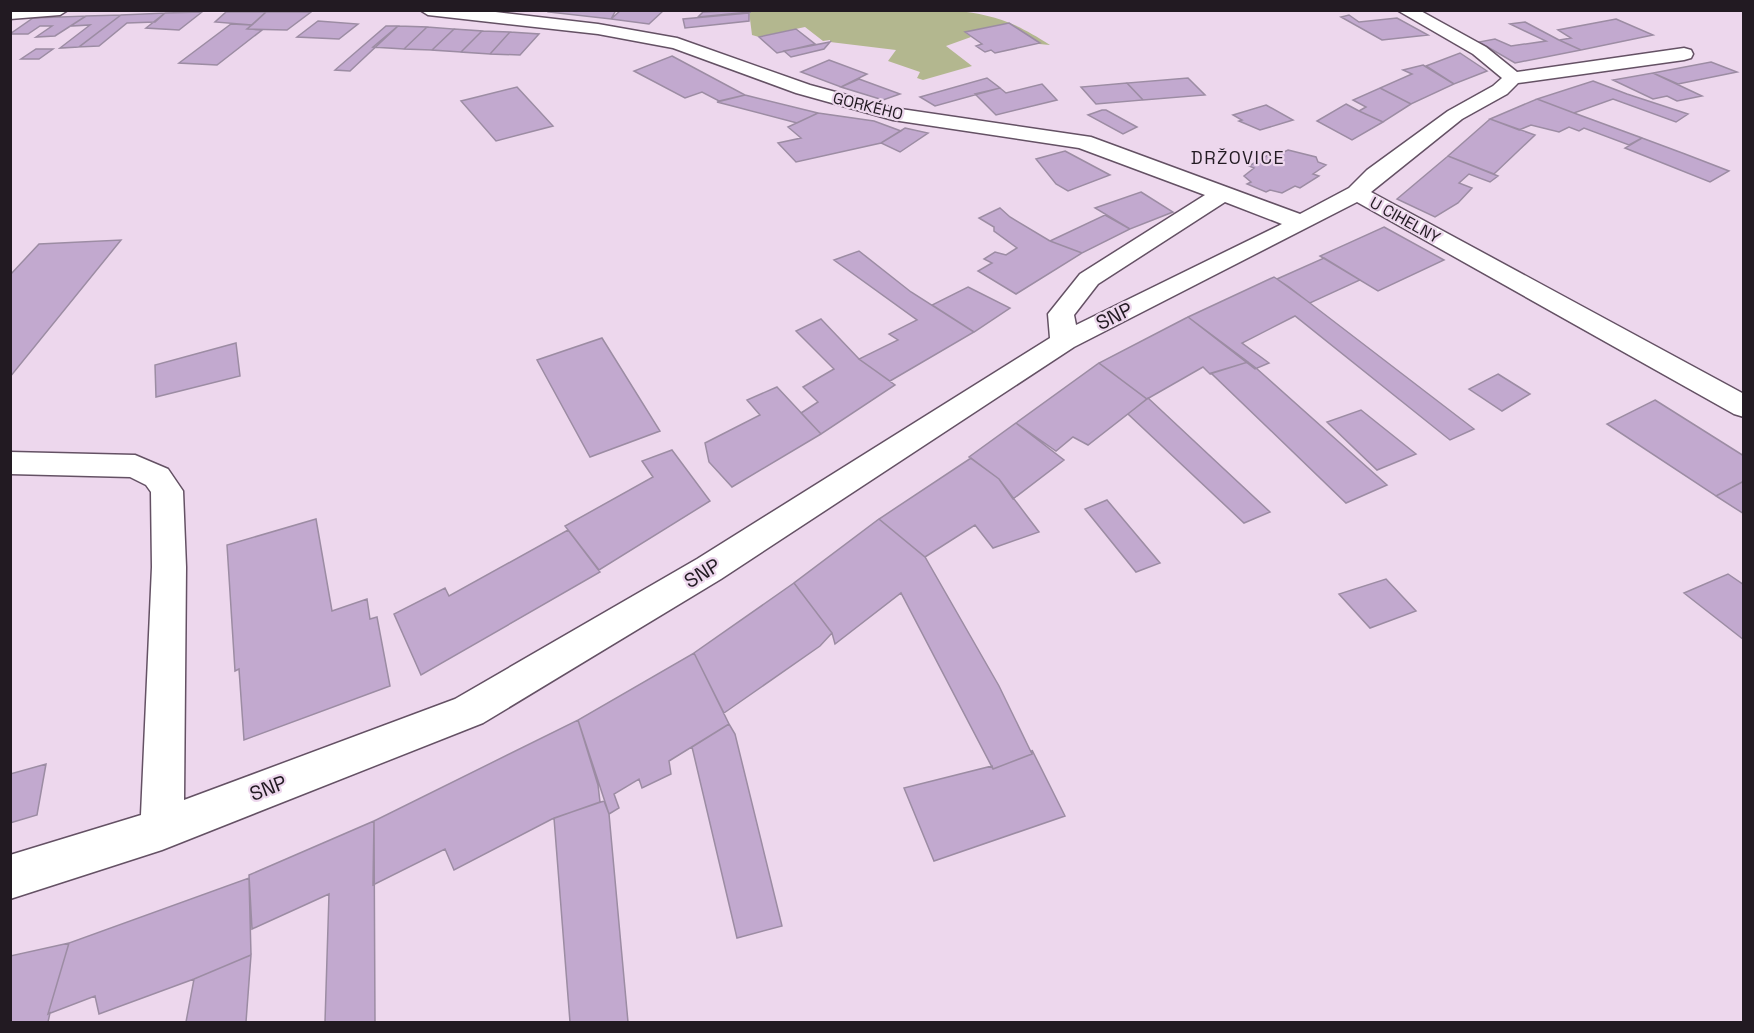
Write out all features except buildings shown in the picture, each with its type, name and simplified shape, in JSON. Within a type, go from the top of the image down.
[{"type":"street","points":[[10,14],[60,10]]},
{"type":"street","name":"GORKÉHO","points":[[428,10],[598,29],[677,43],[802,89],[893,114],[1083,142],[1302,224]]},
{"type":"street","points":[[1405,10],[1493,60],[1508,71],[1512,78],[1684,54]]},
{"type":"street","name":"U CIHELNY","points":[[1512,78],[1500,90],[1455,115],[1375,175],[1357,193],[1743,407]]},
{"type":"street","points":[[1064,341],[1061,314],[1089,279],[1224,193]]},
{"type":"street","name":"SNP","points":[[10,877],[162,829],[468,711],[709,569],[1064,341],[1302,224],[1357,193]]},
{"type":"street","points":[[10,463],[135,466],[158,477],[167,491],[169,567],[162,829]]},
{"type":"green space","points":[[948,10],[1002,20],[1025,30],[1050,45],[1039,44],[1008,23],[966,33],[971,37],[946,46],[972,66],[923,80],[917,78],[920,72],[888,61],[896,50],[830,42],[830,40],[823,41],[805,27],[759,37],[752,35],[749,11]]},
{"type":"district","name":"DRŽOVICE","points":[[1238,157]]}]
